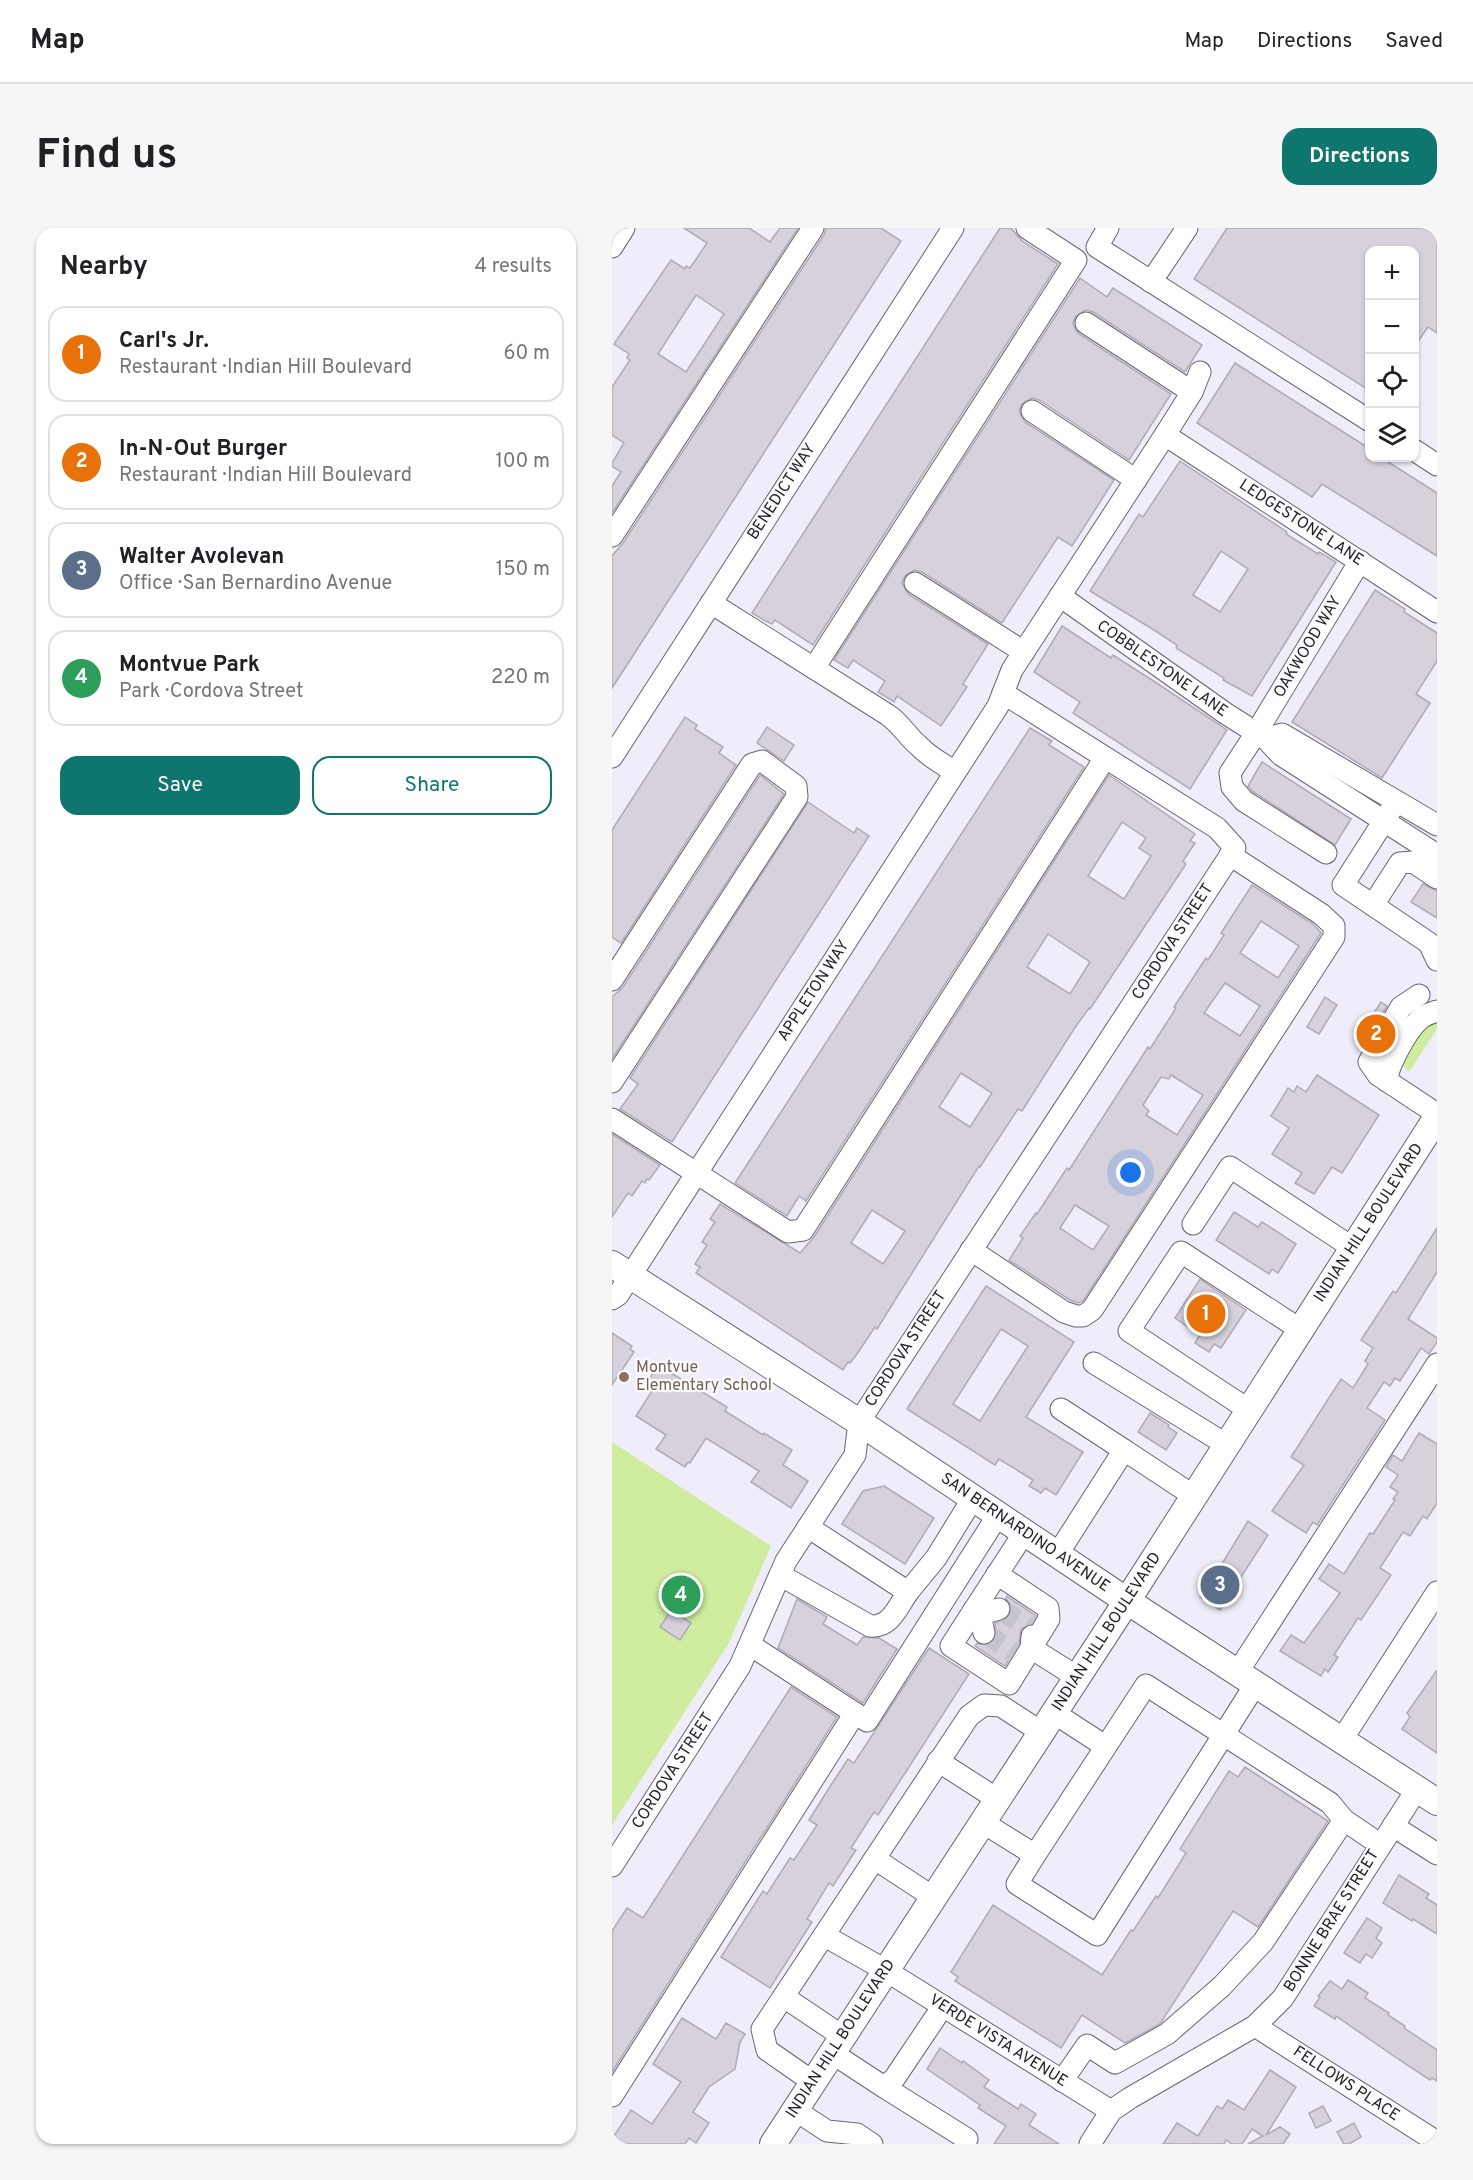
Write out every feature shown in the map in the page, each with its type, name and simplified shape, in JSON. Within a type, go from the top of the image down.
[{"type":"main road","name":"INDIAN HILL BOULEVARD","points":[[772,2144],[1127,1601],[1437,1116]]},
{"type":"main road","name":"SAN BERNARDINO AVENUE","points":[[621,1270],[859,1422],[1127,1601],[1432,1798]]},
{"type":"street","points":[[612,247],[624,228]]},
{"type":"street","points":[[612,536],[813,228]]},
{"type":"street","name":"BENEDICT WAY","points":[[612,757],[953,228]]},
{"type":"street","points":[[814,668],[1076,260],[1027,228]]},
{"type":"street","points":[[1108,228],[1097,247],[1365,418]]},
{"type":"street","points":[[1151,282],[1186,228]]},
{"type":"street","points":[[1086,323],[1192,392]]},
{"type":"street","name":"APPLETON WAY","points":[[612,1299],[618,1295],[621,1270],[697,1173],[955,772],[1000,699],[1012,670],[1165,435],[1192,392],[1200,372]]},
{"type":"street","points":[[1032,411],[1136,480]]},
{"type":"street","name":"LEDGESTONE LANE","points":[[1165,435],[1437,612]]},
{"type":"street","points":[[1419,453],[1437,465]]},
{"type":"street","name":"OAKWOOD WAY","points":[[1326,854],[1244,801],[1232,787],[1230,780],[1233,766],[1261,736],[1360,561]]},
{"type":"street","points":[[915,583],[1024,651]]},
{"type":"street","name":"COBBLESTONE LANE","points":[[1060,596],[1261,736],[1281,755],[1437,855]]},
{"type":"street","points":[[711,603],[897,721],[926,753],[955,772]]},
{"type":"street","points":[[971,1250],[1055,1307],[1076,1316],[1083,1316],[1092,1310],[1334,937],[1334,926],[1321,914],[1233,851],[1217,828],[1105,758],[1000,699]]},
{"type":"street","points":[[1261,736],[1282,734],[1437,825]]},
{"type":"street","points":[[612,1119],[788,1232],[803,1230],[1105,758]]},
{"type":"street","points":[[612,980],[752,764],[762,761],[796,786],[797,797],[612,1082]]},
{"type":"street","points":[[1396,802],[1343,885],[1429,943],[1437,960]]},
{"type":"street","name":"CORDOVA STREET","points":[[612,1866],[740,1666],[786,1561],[855,1455],[859,1422],[1233,851]]},
{"type":"street","points":[[1373,905],[1400,863],[1413,862],[1437,878]]},
{"type":"street","points":[[1437,1006],[1414,992],[1401,1007],[1369,1062],[1378,1075],[1437,1116]]},
{"type":"street","points":[[1393,1085],[1387,1074],[1394,1060],[1418,1021],[1437,1011]]},
{"type":"street","points":[[1193,1224],[1230,1167],[1353,1248]]},
{"type":"street","points":[[1249,1410],[1129,1331],[1181,1252],[1301,1330]]},
{"type":"street","points":[[1094,1363],[1227,1445]]},
{"type":"street","points":[[1381,1845],[1344,1820],[1330,1803],[1223,1735],[1146,1685],[1017,1884],[1097,1935],[1223,1735],[1246,1679],[1437,1364]]},
{"type":"street","points":[[1061,1409],[1194,1496]]},
{"type":"street","points":[[1057,1555],[1124,1450]]},
{"type":"street","points":[[780,1575],[870,1626],[877,1627],[887,1622],[936,1558],[973,1498]]},
{"type":"street","points":[[750,1645],[867,1721],[998,1515]]},
{"type":"street","points":[[808,1527],[908,1592]]},
{"type":"street","points":[[997,1574],[1048,1608],[1049,1619],[1026,1644],[1009,1684],[951,1646],[984,1616],[997,1574],[1024,1533]]},
{"type":"street","points":[[1341,1740],[1437,1592]]},
{"type":"street","points":[[1026,1644],[1077,1677]]},
{"type":"street","points":[[813,2082],[767,2050],[762,2029],[969,1716],[984,1705],[1001,1707],[1047,1722],[1105,1746]]},
{"type":"street","points":[[612,2096],[855,1713]]},
{"type":"street","points":[[938,1761],[997,1799]]},
{"type":"street","name":"BONNIE BRAE STREET","points":[[1090,2144],[1111,2111],[1255,2026],[1283,1998],[1393,1826],[1432,1798]]},
{"type":"street","points":[[1062,2081],[1087,2045],[1115,2063],[1167,2034],[1222,1986],[1263,1942],[1344,1820]]},
{"type":"street","points":[[982,1822],[1035,1855]]},
{"type":"street","points":[[1393,1826],[1437,1854]]},
{"type":"street","points":[[875,1859],[933,1897]]},
{"type":"street","name":"VERDE VISTA AVENUE","points":[[825,1936],[885,1970],[1111,2111]]},
{"type":"street","points":[[784,1997],[884,2087],[968,2139]]},
{"type":"street","points":[[884,2087],[894,2079],[943,2006]]},
{"type":"street","name":"FELLOWS PLACE","points":[[1255,2026],[1437,2142]]},
{"type":"street","points":[[795,2110],[827,2131],[857,2134],[872,2144]]},
{"type":"green space","points":[[1434,1022],[1437,1023],[1437,1029],[1409,1072],[1400,1064],[1412,1037]]},
{"type":"green space","points":[[612,1442],[771,1546],[729,1643],[612,1825]]},
{"type":"building","points":[[684,228],[749,228],[770,242],[780,228],[798,228],[612,513],[612,486],[621,472],[612,466],[612,463],[624,443],[612,435],[612,387],[630,360],[627,358],[629,354],[614,344],[671,260],[685,269],[686,266],[690,268],[707,243]],"holes":[[[696,295],[724,314],[686,372],[658,354]]]},
{"type":"building","points":[[826,228],[881,228],[901,241],[612,688],[612,556],[623,543],[824,235]]},
{"type":"building","points":[[1000,228],[1011,228],[1022,241],[1058,264],[813,645],[775,620],[772,624],[752,613]]},
{"type":"building","points":[[1227,228],[1425,228],[1437,236],[1437,333],[1428,327],[1419,340],[1419,246],[1365,246],[1365,388],[1194,279]]},
{"type":"building","points":[[1080,278],[1107,297],[1113,288],[1202,345],[1185,372],[1093,312],[1086,310],[1076,316],[1073,323],[1079,334],[1171,394],[1129,460],[1039,400],[1032,398],[1022,404],[1019,411],[1025,422],[1114,480],[1072,546],[1058,537],[1002,623],[922,572],[915,570],[905,576],[902,583],[908,594],[988,644],[963,684],[967,687],[941,726],[897,696],[894,702],[878,692],[885,681],[853,660],[848,668],[834,660]]},
{"type":"building","points":[[1235,363],[1365,446],[1365,462],[1388,462],[1437,493],[1437,556],[1322,484],[1312,497],[1197,423]]},
{"type":"building","points":[[1180,461],[1287,532],[1286,534],[1318,554],[1319,552],[1336,562],[1252,696],[1223,680],[1224,678],[1176,648],[1177,645],[1090,591],[1139,514],[1143,517]],"holes":[[[1221,551],[1248,569],[1220,612],[1193,595]]]},
{"type":"building","points":[[1375,590],[1437,633],[1437,661],[1416,694],[1430,703],[1382,778],[1292,722]]},
{"type":"building","points":[[1062,626],[1111,658],[1113,655],[1227,730],[1190,789],[1073,713],[1080,702],[1034,672]]},
{"type":"building","points":[[685,717],[697,725],[695,729],[723,747],[719,753],[736,765],[621,943],[612,937],[612,830]]},
{"type":"building","points":[[767,727],[794,745],[784,761],[757,743]]},
{"type":"building","points":[[1030,728],[1052,741],[1049,745],[1084,767],[806,1201],[799,1196],[787,1216],[735,1183]]},
{"type":"building","points":[[1262,762],[1351,819],[1335,845],[1252,791],[1248,786]]},
{"type":"building","points":[[760,775],[784,794],[612,1059],[612,997],[623,987]]},
{"type":"building","points":[[1109,775],[1195,834],[1190,841],[1195,843],[1183,861],[1186,864],[1090,1009],[1074,1029],[1022,1111],[1018,1109],[979,1166],[877,1329],[875,1327],[843,1370],[696,1273],[700,1267],[695,1264],[707,1245],[702,1242],[715,1222],[710,1219],[720,1204],[800,1253],[814,1237]],"holes":[[[1122,822],[1146,838],[1139,848],[1151,856],[1124,899],[1088,876]],[[1048,934],[1090,962],[1070,994],[1027,967]],[[961,1073],[992,1093],[970,1127],[939,1107]],[[872,1210],[905,1231],[883,1264],[851,1243]]]},
{"type":"building","points":[[808,802],[854,833],[857,828],[869,836],[672,1142],[620,1109],[638,1084],[630,1078]]},
{"type":"building","points":[[1423,884],[1437,891],[1437,918],[1411,902]]},
{"type":"building","points":[[1252,885],[1313,924],[1321,933],[1083,1301],[1078,1303],[1070,1300],[1009,1260],[1023,1238],[1020,1236],[1067,1168],[1069,1170],[1148,1047],[1150,1049],[1176,1008],[1174,1007],[1224,935],[1221,933]],"holes":[[[1261,921],[1299,946],[1278,978],[1240,953]],[[1225,983],[1260,1006],[1240,1036],[1204,1013]],[[1171,1075],[1203,1095],[1177,1135],[1146,1115],[1149,1111],[1143,1105],[1161,1077],[1169,1079]],[[1075,1205],[1109,1226],[1093,1250],[1060,1228]]]},
{"type":"building","points":[[1325,997],[1337,1005],[1319,1034],[1307,1027]]},
{"type":"building","points":[[1381,1002],[1387,1006],[1367,1040],[1359,1036]]},
{"type":"building","points":[[1317,1075],[1379,1115],[1342,1173],[1332,1167],[1314,1194],[1295,1183],[1302,1173],[1272,1154],[1289,1128],[1271,1116],[1288,1088],[1294,1092],[1297,1086],[1306,1092]]},
{"type":"building","points":[[612,1134],[660,1165],[649,1180],[647,1179],[645,1183],[642,1181],[632,1196],[628,1193],[612,1217]]},
{"type":"building","points":[[1234,1212],[1258,1227],[1262,1222],[1296,1244],[1278,1273],[1272,1269],[1269,1274],[1216,1240]]},
{"type":"building","points":[[1437,1228],[1437,1272],[1408,1319],[1437,1338],[1437,1342],[1429,1354],[1421,1348],[1400,1381],[1395,1378],[1390,1386],[1384,1382],[1367,1408],[1385,1420],[1317,1525],[1313,1522],[1306,1533],[1272,1511],[1304,1465],[1291,1457],[1341,1379],[1353,1388],[1368,1364],[1365,1361],[1373,1348],[1361,1340],[1393,1291],[1396,1293]]},
{"type":"building","points":[[1200,1279],[1246,1310],[1221,1348],[1214,1344],[1209,1352],[1195,1343],[1200,1335],[1175,1318]]},
{"type":"building","points":[[986,1286],[1074,1342],[1026,1417],[1083,1452],[1056,1495],[1045,1488],[1041,1493],[1029,1486],[1033,1480],[999,1459],[995,1465],[907,1409]],"holes":[[[1001,1329],[1028,1346],[980,1421],[953,1404]]]},
{"type":"building","points":[[612,1333],[632,1346],[630,1349],[634,1352],[612,1385]]},
{"type":"building","points":[[658,1365],[727,1407],[725,1411],[792,1450],[783,1465],[808,1481],[791,1508],[751,1482],[759,1471],[706,1438],[685,1467],[656,1449],[666,1435],[636,1416],[652,1391],[645,1386]]},
{"type":"building","points":[[1150,1413],[1177,1433],[1166,1450],[1138,1432]]},
{"type":"building","points":[[1419,1433],[1437,1444],[1437,1503],[1427,1519],[1423,1516],[1410,1536],[1403,1532],[1380,1568],[1391,1575],[1361,1620],[1358,1618],[1334,1655],[1338,1657],[1328,1672],[1325,1669],[1321,1676],[1280,1651],[1291,1635],[1304,1643],[1340,1593],[1319,1579],[1329,1564],[1344,1574],[1370,1533],[1373,1534],[1398,1492],[1390,1487],[1398,1475],[1386,1467],[1393,1455],[1402,1461]]},
{"type":"building","points":[[884,1486],[934,1518],[905,1564],[842,1524],[863,1491]]},
{"type":"building","points":[[1248,1521],[1268,1535],[1220,1610],[1200,1597],[1203,1592],[1200,1590],[1211,1573],[1213,1574],[1218,1565],[1220,1567]]},
{"type":"building","points":[[1007,1596],[1036,1616],[1031,1624],[1021,1629],[1019,1644],[1005,1666],[975,1646],[977,1643],[987,1645],[996,1637],[995,1623],[1008,1618],[1011,1613],[1011,1605],[1006,1599]]},
{"type":"building","points":[[797,1599],[827,1617],[823,1624],[857,1645],[863,1637],[879,1638],[897,1649],[863,1703],[778,1648]]},
{"type":"building","points":[[671,1610],[691,1623],[680,1640],[660,1627]]},
{"type":"building","points":[[929,1648],[969,1674],[878,1815],[874,1812],[851,1848],[856,1850],[833,1886],[829,1883],[807,1919],[812,1922],[770,1988],[721,1957],[763,1891],[767,1894],[790,1858],[794,1860],[817,1825],[809,1820],[831,1785],[848,1759],[854,1763]]},
{"type":"building","points":[[1437,1670],[1437,1753],[1402,1729],[1410,1717],[1407,1713]]},
{"type":"building","points":[[791,1687],[837,1717],[612,2072],[612,1931],[627,1908],[643,1918]]},
{"type":"building","points":[[1245,1767],[1328,1821],[1258,1927],[1233,1911],[1160,2024],[1125,2043],[1082,2015],[1061,2048],[955,1981],[958,1977],[951,1972],[993,1905],[1102,1975],[1131,1930],[1133,1931],[1156,1896],[1158,1898],[1186,1853],[1180,1849],[1229,1771],[1238,1777]]},
{"type":"building","points":[[1399,1875],[1429,1894],[1426,1898],[1437,1905],[1437,1934],[1383,1903]]},
{"type":"building","points":[[1367,1918],[1382,1928],[1376,1938],[1382,1943],[1372,1958],[1366,1954],[1360,1963],[1344,1953]]},
{"type":"building","points":[[1348,1980],[1368,1993],[1365,1998],[1389,2013],[1388,2015],[1405,2026],[1404,2028],[1437,2050],[1437,2081],[1432,2078],[1430,2080],[1336,2016],[1335,2019],[1314,2006],[1320,1997],[1318,1996],[1330,1981],[1342,1989]]},
{"type":"building","points":[[682,2018],[716,2039],[726,2023],[745,2034],[740,2042],[735,2069],[709,2087],[693,2112],[709,2123],[696,2143],[689,2138],[685,2144],[612,2144],[612,2139],[631,2110],[652,2124],[681,2082],[653,2064]]},
{"type":"building","points":[[940,2048],[989,2080],[984,2087],[1018,2109],[1021,2104],[1036,2114],[1029,2125],[1059,2144],[994,2144],[1006,2126],[978,2108],[980,2105],[927,2069]]},
{"type":"building","points":[[1270,2070],[1296,2087],[1266,2135],[1280,2127],[1290,2134],[1283,2144],[1248,2144],[1263,2136],[1252,2129],[1242,2144],[1232,2144],[1226,2140],[1224,2144],[1163,2144],[1177,2123],[1198,2136],[1217,2106],[1222,2109],[1228,2100],[1244,2110]]},
{"type":"building","points":[[1323,2106],[1331,2121],[1316,2128],[1309,2113]]},
{"type":"building","points":[[1354,2123],[1361,2137],[1349,2144],[1344,2144],[1337,2132]]},
{"type":"tunnel","points":[[999,1609],[1032,1629]]},
{"type":"tunnel","points":[[984,1633],[1016,1654]]},
{"type":"place","name":"In-N-Out Burger","points":[[1376,1034]]},
{"type":"place","name":"Carl's Jr.","points":[[1206,1314]]},
{"type":"place","name":"Montvue Elementary School","points":[[624,1377]]},
{"type":"place","name":"Walter Avolevan","points":[[1220,1585]]},
{"type":"place","name":"Montvue Park","points":[[681,1595]]}]
